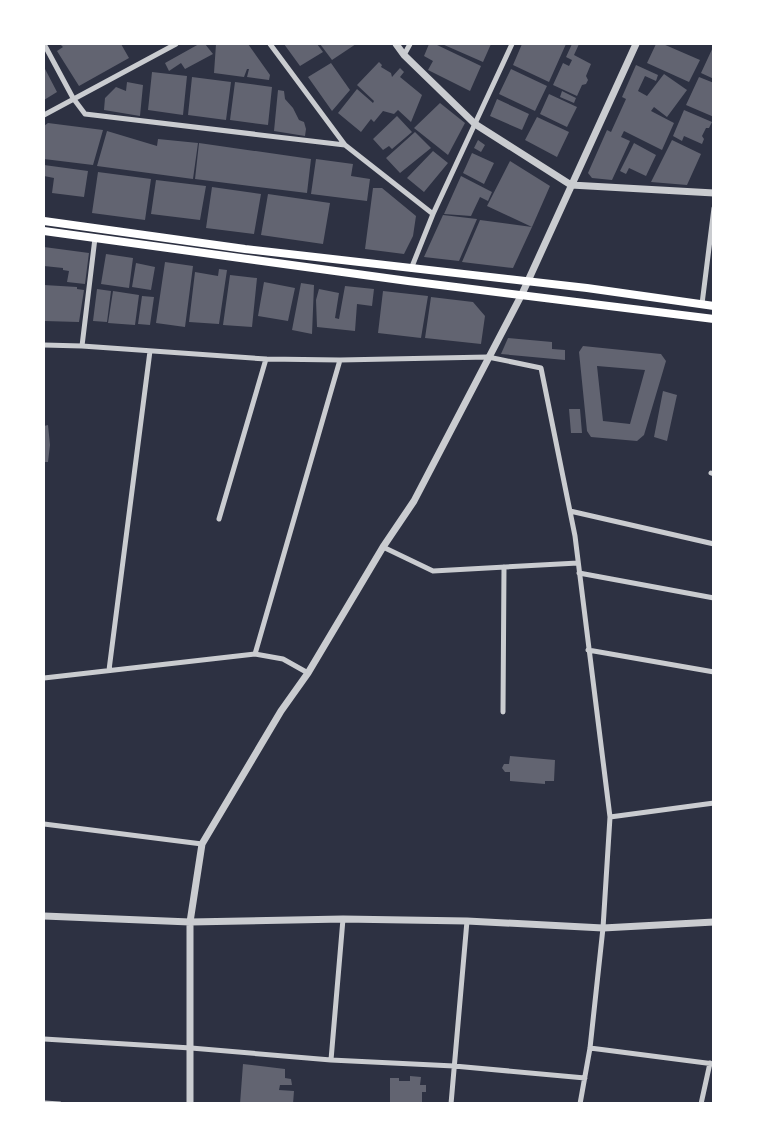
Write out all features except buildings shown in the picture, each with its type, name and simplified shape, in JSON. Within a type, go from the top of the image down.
[{"type":"main road","points":[[44,220],[245,249],[714,306]]},
{"type":"main road","points":[[44,231],[408,281],[714,319]]},
{"type":"street","points":[[44,44],[73,98],[85,114],[345,146]]},
{"type":"street","points":[[44,115],[176,44]]},
{"type":"street","points":[[270,44],[345,146],[433,214]]},
{"type":"street","points":[[396,44],[404,55],[475,124],[571,185],[714,193]]},
{"type":"street","points":[[404,55],[410,44]]},
{"type":"street","points":[[411,269],[433,214],[512,44]]},
{"type":"street","points":[[190,1104],[190,922],[202,844],[281,711],[308,673],[383,547],[414,501],[522,294],[636,44]]},
{"type":"street","points":[[702,304],[714,208]]},
{"type":"street","points":[[82,346],[95,238]]},
{"type":"street","points":[[706,269],[714,270]]},
{"type":"street","points":[[44,345],[266,359],[488,357],[541,368],[570,511],[578,563],[610,817],[603,928],[590,1048],[580,1104]]},
{"type":"street","points":[[109,670],[150,351]]},
{"type":"street","points":[[219,519],[266,359]]},
{"type":"street","points":[[255,654],[340,360]]},
{"type":"street","points":[[570,511],[714,544]]},
{"type":"street","points":[[383,547],[433,571],[578,563]]},
{"type":"street","points":[[503,712],[504,567]]},
{"type":"street","points":[[579,573],[714,598]]},
{"type":"street","points":[[588,650],[714,672]]},
{"type":"street","points":[[44,678],[255,654],[283,659],[308,673]]},
{"type":"street","points":[[610,817],[714,803]]},
{"type":"street","points":[[44,824],[202,844]]},
{"type":"street","points":[[44,916],[190,922],[343,919],[467,921],[603,928],[714,922]]},
{"type":"street","points":[[332,1060],[343,919]]},
{"type":"street","points":[[451,1104],[467,921]]},
{"type":"street","points":[[44,1039],[332,1060],[454,1066],[585,1078]]},
{"type":"street","points":[[590,1048],[712,1064],[701,1104]]},
{"type":"street","points":[[44,1102],[60,1104]]}]
